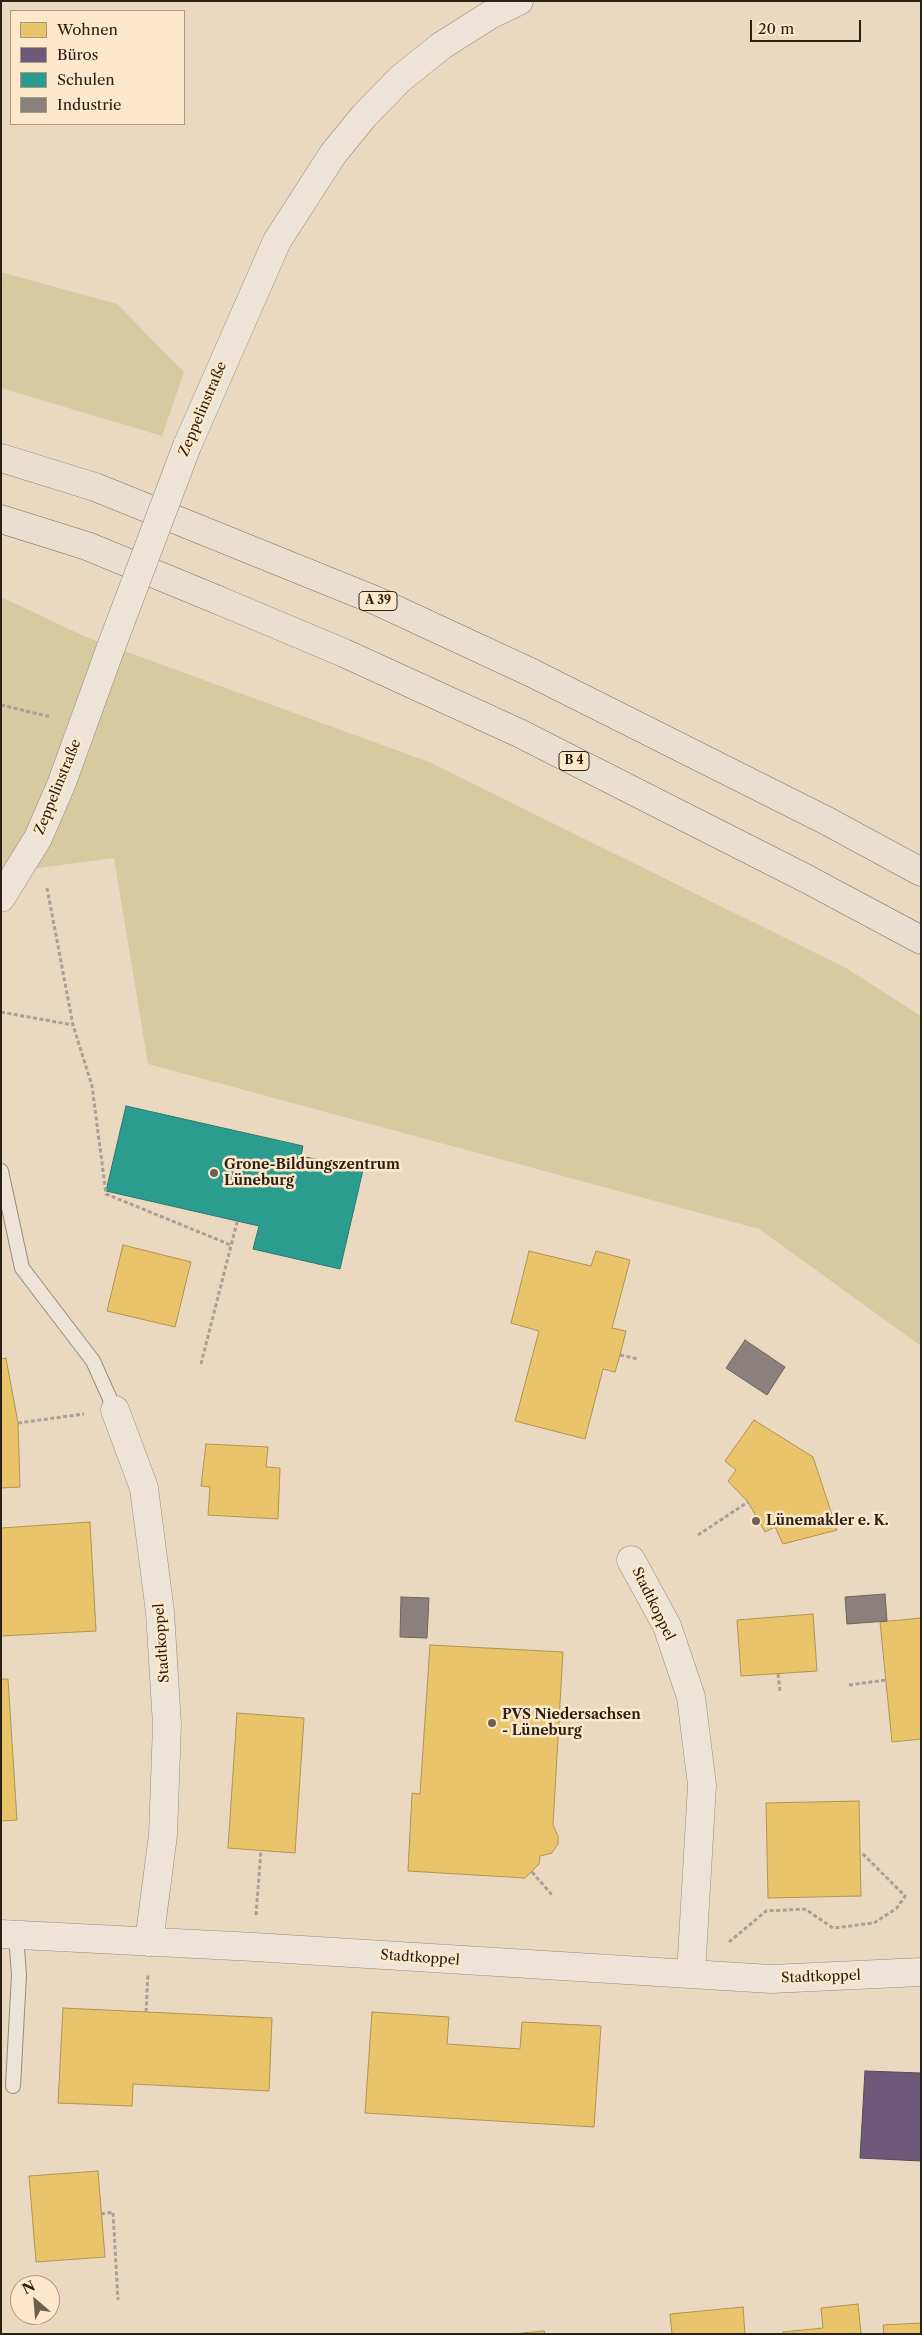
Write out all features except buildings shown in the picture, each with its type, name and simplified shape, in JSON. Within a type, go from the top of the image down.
[{"type":"highway","name":"A 39","points":[[1,458],[95,487],[377,600],[530,672],[827,821],[921,872]]},
{"type":"highway","name":"B 4","points":[[1,519],[86,546],[218,600],[344,653],[519,733],[807,879],[921,940]]},
{"type":"street","name":"Zeppelinstraße","points":[[1,898],[38,838],[61,786],[111,646],[187,446],[277,241],[333,154],[364,116],[400,79],[441,46],[490,15],[519,1]]},
{"type":"street","name":"Stadtkoppel","points":[[115,1410],[144,1488],[161,1621],[167,1725],[164,1835],[149,1942]]},
{"type":"street","name":"Stadtkoppel","points":[[631,1560],[667,1626],[691,1697],[702,1785],[691,1974]]},
{"type":"street","name":"Stadtkoppel","points":[[9,1935],[254,1947],[771,1979],[921,1972]]},
{"type":"lane","points":[[1,1171],[22,1268],[93,1361],[115,1410]]},
{"type":"lane","points":[[9,1935],[19,1975],[13,2086]]},
{"type":"path","points":[[1,705],[83,725]]},
{"type":"path","points":[[38,838],[74,1025],[92,1086],[106,1194],[231,1244]]},
{"type":"path","points":[[1,1012],[74,1025]]},
{"type":"path","points":[[201,1364],[237,1222]]},
{"type":"path","points":[[620,1355],[638,1358]]},
{"type":"path","points":[[18,1423],[115,1410]]},
{"type":"path","points":[[698,1535],[748,1502]]},
{"type":"path","points":[[778,1674],[780,1691]]},
{"type":"path","points":[[849,1685],[886,1680]]},
{"type":"path","points":[[254,1947],[261,1850]]},
{"type":"path","points":[[691,1974],[766,1911],[806,1909],[832,1928],[874,1923],[897,1908],[905,1896],[861,1852]]},
{"type":"path","points":[[532,1872],[552,1895]]},
{"type":"path","points":[[101,2214],[113,2212],[118,2300]]},
{"type":"shaded area","points":[[1,272],[117,304],[184,372],[162,436],[1,388]]},
{"type":"shaded area","points":[[1,597],[86,637],[429,762],[846,968],[921,1016],[921,1346],[759,1229],[148,1064],[114,858],[1,873]]},
{"type":"place","name":"Grone-Bildungszentrum Lüneburg","points":[[214,1173]]},
{"type":"place","name":"Lünemakler e. K.","points":[[756,1521]]},
{"type":"place","name":"PVS Niedersachsen - Lüneburg","points":[[492,1723]]}]
